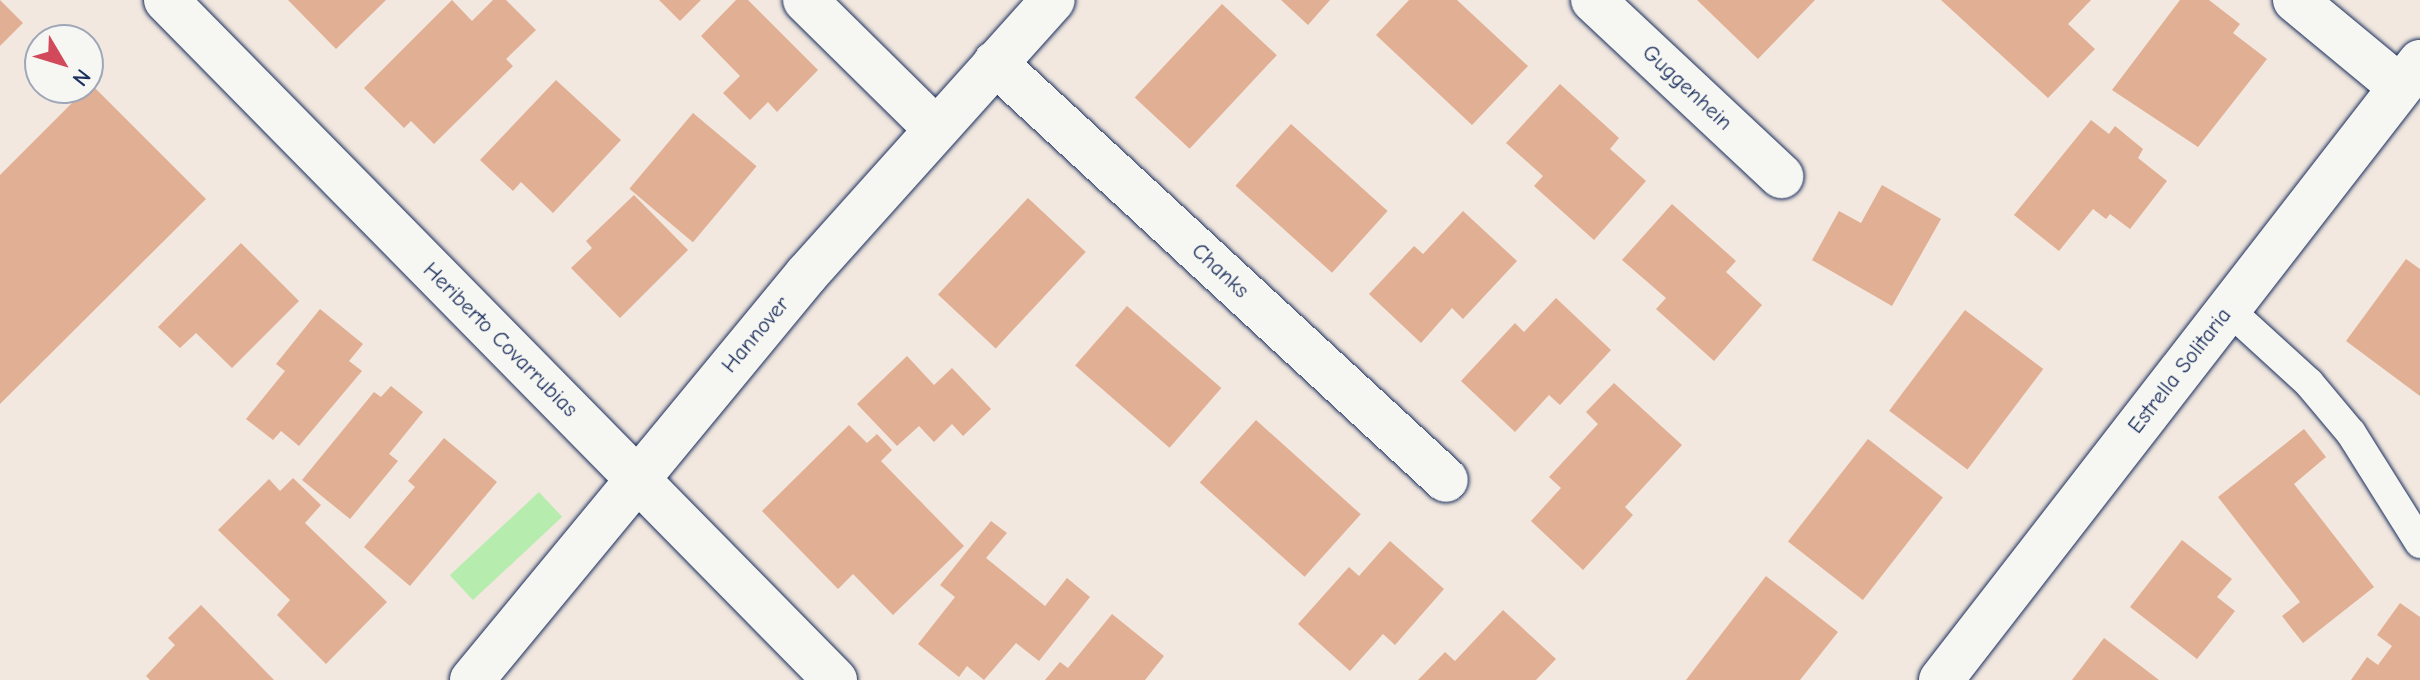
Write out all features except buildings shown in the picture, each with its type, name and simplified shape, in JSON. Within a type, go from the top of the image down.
[{"type":"street","name":"Heriberto Covarrubias","points":[[166,0],[835,680]]},
{"type":"street","points":[[805,0],[936,129]]},
{"type":"street","name":"Hannover","points":[[472,680],[807,274],[1053,0]]},
{"type":"street","name":"Guggenhein","points":[[1593,0],[1781,176]]},
{"type":"street","points":[[2295,0],[2410,75]]},
{"type":"street","name":"Chanks","points":[[995,63],[1446,480]]},
{"type":"street","name":"Estrella Solitaria","points":[[1941,680],[2410,75]]},
{"type":"lane","points":[[2228,309],[2309,383],[2351,433],[2420,543]]},
{"type":"green space","points":[[539,492],[562,517],[473,600],[450,575]]}]
